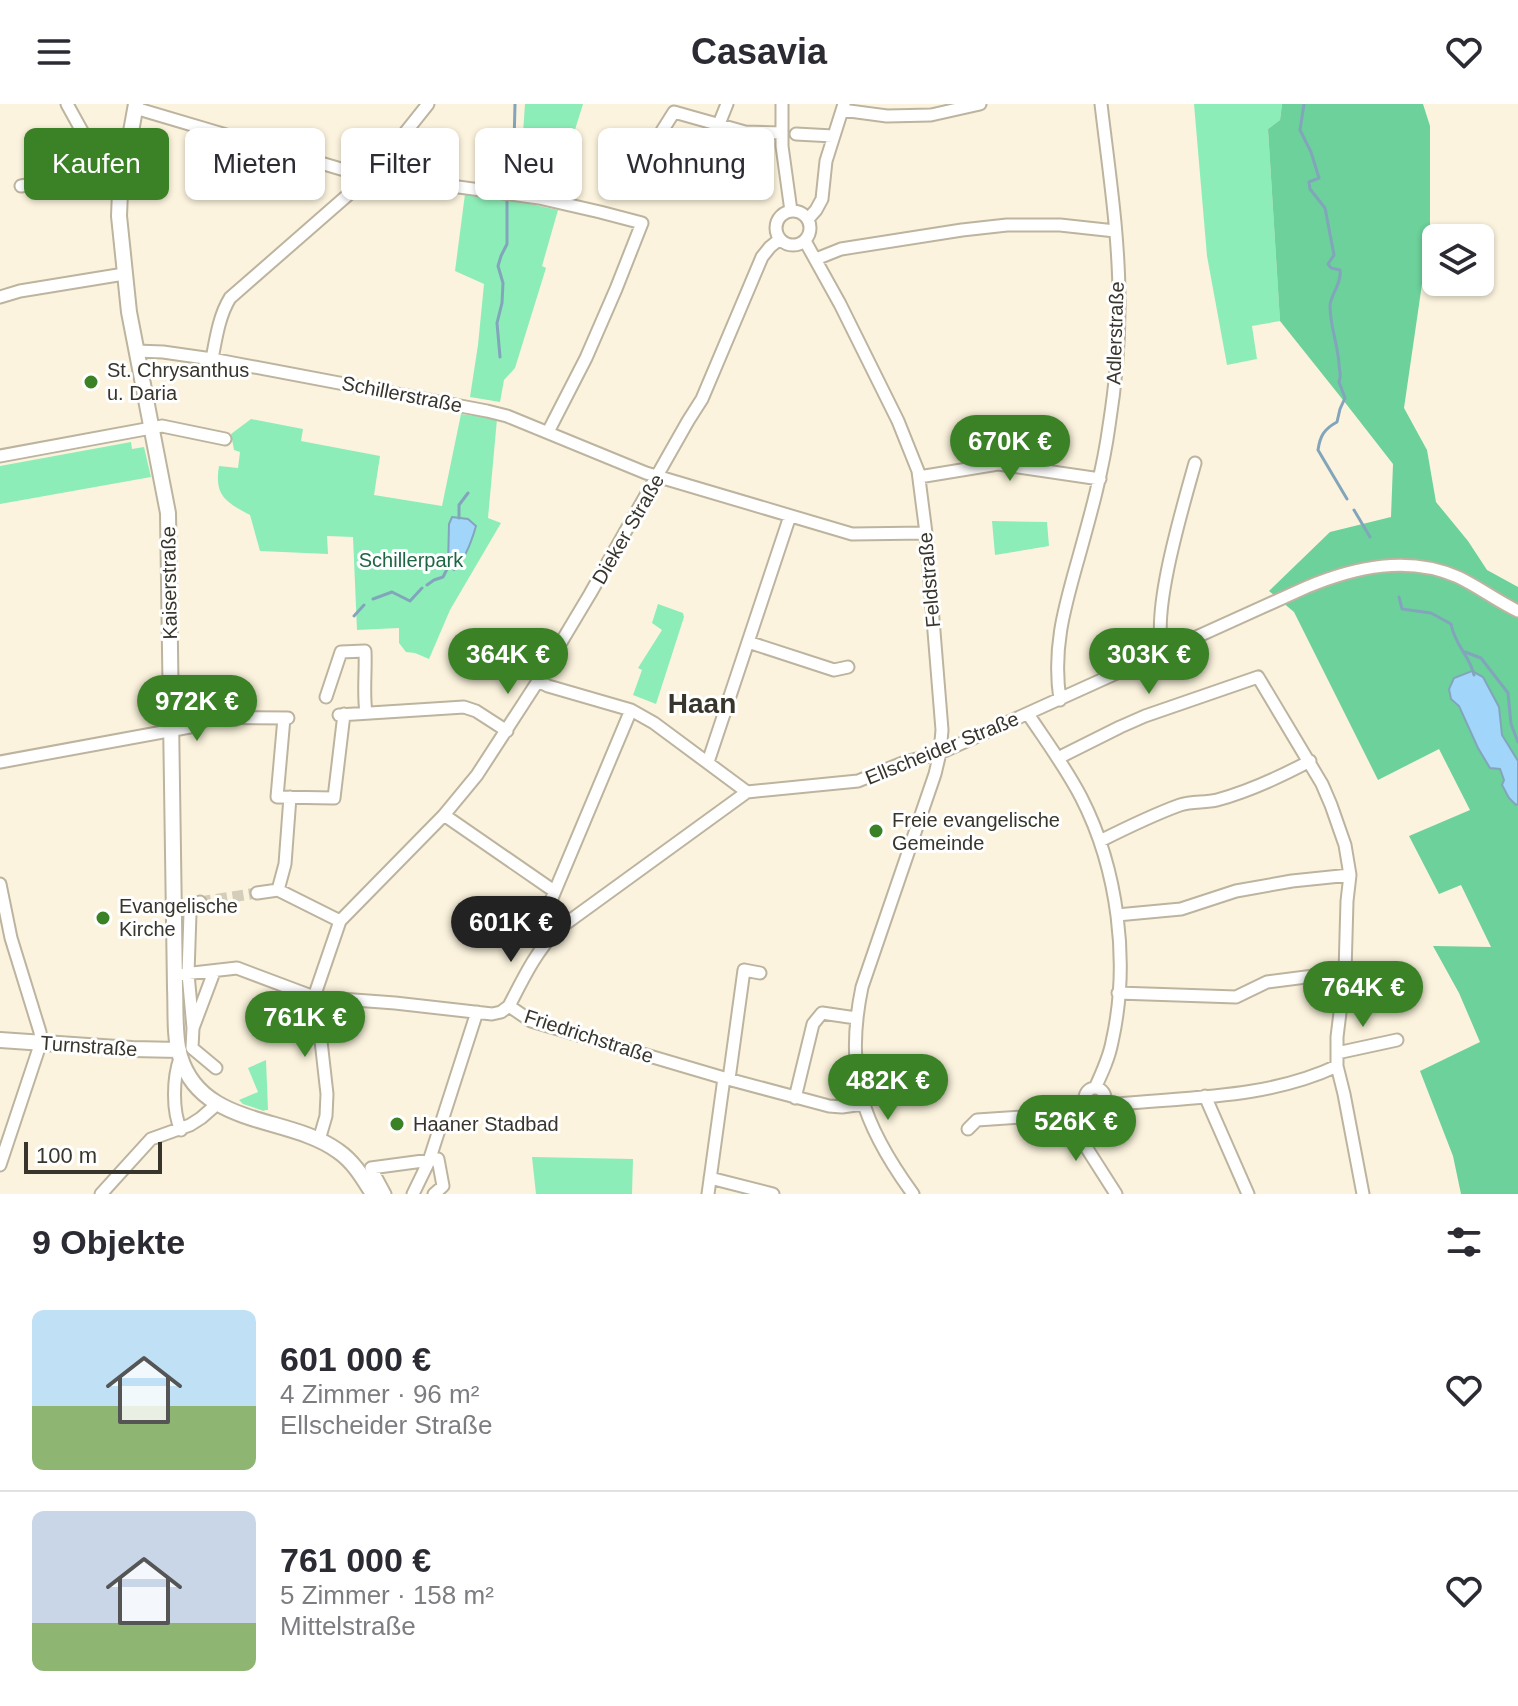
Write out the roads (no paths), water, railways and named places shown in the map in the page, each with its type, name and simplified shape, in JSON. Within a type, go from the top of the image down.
[{"type":"main road","name":"Kaiserstraße","points":[[132,128],[136,106]]},
{"type":"main road","name":"Kaiserstraße","points":[[120,200],[124,274],[168,513],[171,703],[182,974],[180,1054],[187,1072],[205,1096],[248,1117],[319,1140],[338,1151],[355,1166],[373,1194]]},
{"type":"main road","name":"Turnstraße","points":[[0,1040],[180,1054]]},
{"type":"street","points":[[67,104],[80,128]]},
{"type":"street","points":[[409,128],[428,104]]},
{"type":"street","points":[[719,124],[727,104]]},
{"type":"street","points":[[782,104],[782,133],[791,211]]},
{"type":"street","points":[[808,219],[822,199],[823,178],[843,107],[887,116],[931,115],[980,104]]},
{"type":"street","name":"Adlerstraße","points":[[1060,700],[1057,677],[1060,626],[1100,479],[1117,354],[1119,309],[1115,231],[1101,104]]},
{"type":"street","points":[[136,106],[341,166]]},
{"type":"street","points":[[663,128],[673,108],[745,132],[782,133]]},
{"type":"street","points":[[796,134],[833,136]]},
{"type":"street","points":[[459,187],[586,208],[642,223],[586,358],[548,432]]},
{"type":"street","points":[[212,359],[219,321],[230,298],[342,200]]},
{"type":"street","points":[[791,211],[808,219],[810,231],[805,241],[789,245],[780,239],[776,226],[779,219],[791,211]]},
{"type":"street","points":[[816,259],[841,249],[1007,225],[1060,225],[1115,231]]},
{"type":"street","name":"Dieker Straße","points":[[314,997],[340,921],[444,815],[477,775],[538,681],[702,399],[762,257],[780,239]]},
{"type":"street","name":"Feldstraße","points":[[805,241],[898,421],[919,477],[926,533],[942,730],[940,753],[862,987],[856,1018],[855,1061],[863,1104],[884,1152],[913,1194]]},
{"type":"street","points":[[0,297],[124,274]]},
{"type":"street","name":"Schillerstraße","points":[[136,351],[212,359],[468,406],[507,416],[646,473],[852,534],[926,533]]},
{"type":"street","points":[[0,456],[162,426],[225,439]]},
{"type":"street","points":[[1164,652],[1159,624],[1163,598],[1195,463]]},
{"type":"street","points":[[919,477],[998,464],[1100,479]]},
{"type":"street","points":[[708,762],[790,516]]},
{"type":"street","name":"Ellscheider Straße","points":[[747,792],[858,781],[905,762],[940,753],[1348,572],[1376,566],[1410,565],[1445,572],[1518,611]]},
{"type":"street","points":[[748,642],[834,670],[848,667]]},
{"type":"street","points":[[326,697],[341,652],[365,651],[367,681],[363,690],[366,713]]},
{"type":"street","points":[[1058,758],[1145,716],[1258,677],[1310,761],[1331,805],[1345,845],[1350,875],[1337,1066],[1363,1194]]},
{"type":"street","points":[[509,1006],[530,965],[557,930],[747,792],[654,723],[631,710],[538,681]]},
{"type":"street","points":[[171,703],[192,716],[286,718],[277,797],[334,798],[342,715],[464,707],[507,731]]},
{"type":"street","points":[[547,941],[544,924],[554,891],[631,710]]},
{"type":"street","points":[[1028,714],[1082,798],[1100,841],[1113,887],[1119,950],[1112,1043],[1095,1088],[1086,1093],[1086,1103],[1097,1108],[1105,1102],[1118,1104],[1254,1091],[1289,1084],[1337,1066]]},
{"type":"street","points":[[0,762],[190,727],[210,718]]},
{"type":"street","points":[[1100,841],[1184,803],[1213,801],[1241,792],[1281,777],[1310,761]]},
{"type":"street","points":[[278,890],[285,864],[290,797]]},
{"type":"street","points":[[444,815],[554,891]]},
{"type":"street","points":[[1117,915],[1181,909],[1236,891],[1350,875]]},
{"type":"street","points":[[0,884],[11,938],[41,1042],[0,1165]]},
{"type":"street","points":[[257,893],[278,890],[340,921]]},
{"type":"street","points":[[200,902],[190,913],[182,974],[193,1028],[192,1048],[216,1068]]},
{"type":"street","name":"Friedrichstraße","points":[[182,974],[237,968],[314,997],[492,1014],[509,1006],[531,1021],[726,1079],[842,1107],[863,1104]]},
{"type":"street","points":[[708,1194],[744,970],[760,973]]},
{"type":"street","points":[[193,1028],[214,972]]},
{"type":"street","points":[[1118,993],[1236,997],[1267,982],[1345,972]]},
{"type":"street","points":[[314,997],[314,1018],[321,1041],[327,1094],[326,1116],[319,1140]]},
{"type":"street","points":[[413,1194],[429,1161],[477,1012]]},
{"type":"street","points":[[795,1098],[817,1018],[822,1013],[856,1018]]},
{"type":"street","points":[[1337,1053],[1397,1040]]},
{"type":"street","name":"Kaiserstraße","points":[[180,1054],[175,1073],[176,1120],[181,1130]]},
{"type":"street","points":[[1095,1088],[1103,1091],[1105,1102]]},
{"type":"street","points":[[1205,1096],[1248,1194]]},
{"type":"street","points":[[968,1129],[977,1120],[1069,1114],[1086,1103]]},
{"type":"street","points":[[101,1194],[151,1139],[181,1130],[217,1104]]},
{"type":"street","points":[[1069,1114],[1077,1133],[1116,1194]]},
{"type":"street","points":[[385,1194],[371,1168],[438,1159],[443,1186],[434,1194]]},
{"type":"street","points":[[710,1178],[773,1194]]},
{"type":"water","points":[[452,517],[468,519],[476,526],[465,555],[454,570],[448,565],[449,524]]},
{"type":"water","points":[[1472,671],[1483,677],[1499,707],[1502,735],[1518,761],[1516,805],[1502,785],[1504,780],[1500,769],[1490,768],[1459,706],[1451,699],[1449,689],[1454,678]]},
{"type":"waterway","points":[[514,128],[515,104]]},
{"type":"waterway","points":[[1304,104],[1300,130],[1319,178],[1309,182],[1310,189],[1325,208],[1334,255],[1328,264],[1340,270],[1330,306],[1339,382],[1345,398],[1337,422],[1323,433],[1318,450],[1347,499]]},
{"type":"waterway","points":[[500,357],[497,323],[503,283],[498,266],[507,244],[507,200]]},
{"type":"waterway","points":[[459,518],[459,505],[468,493]]},
{"type":"waterway","points":[[1354,510],[1370,537]]},
{"type":"waterway","points":[[427,585],[443,577],[449,565]]},
{"type":"waterway","points":[[373,599],[392,592],[410,601],[422,588]]},
{"type":"waterway","points":[[1399,597],[1402,609],[1431,613],[1451,624],[1474,675]]},
{"type":"waterway","points":[[354,616],[364,605]]},
{"type":"waterway","points":[[1465,652],[1481,658],[1508,693],[1511,724],[1518,742]]},
{"type":"tunnel","points":[[200,902],[257,893]]},
{"type":"place","name":"St. Chrysanthus u. Daria","points":[[91,382]]},
{"type":"place","name":"Freie evangelische Gemeinde","points":[[876,831]]},
{"type":"place","name":"Evangelische Kirche","points":[[103,918]]},
{"type":"place","name":"Haaner Stadbad","points":[[397,1124]]},
{"type":"district","name":"Haan","points":[[702,703]]},
{"type":"park label","name":"Schillerpark","points":[[411,560]]}]
